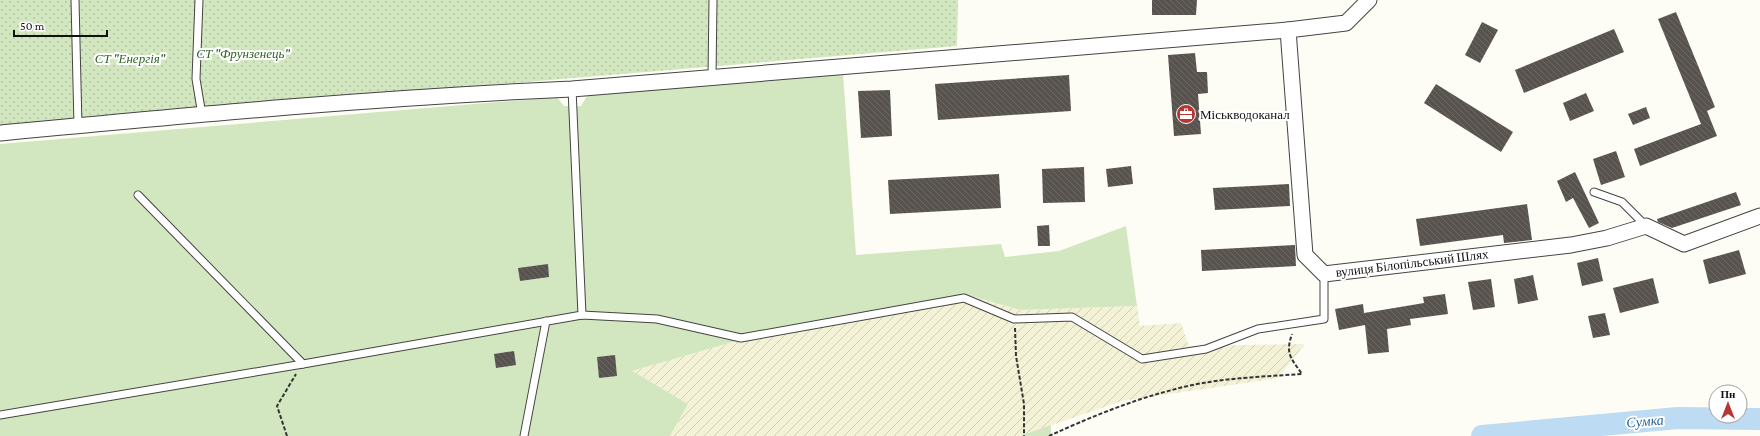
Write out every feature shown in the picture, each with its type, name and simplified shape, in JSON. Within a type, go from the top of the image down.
[{"type":"street","points":[[0,133],[453,94],[572,89],[1288,30],[1346,24],[1369,0]]},
{"type":"street","name":"вулиця Білопільський Шлях","points":[[1288,30],[1306,255],[1324,274],[1571,245],[1607,238],[1646,226]]},
{"type":"street","points":[[1646,226],[1684,244],[1760,216]]},
{"type":"lane","points":[[75,0],[78,126]]},
{"type":"lane","points":[[198,0],[196,79],[202,115]]},
{"type":"lane","points":[[712,78],[713,0]]},
{"type":"lane","points":[[572,89],[582,315]]},
{"type":"lane","points":[[1594,192],[1622,202],[1646,226]]},
{"type":"lane","points":[[138,195],[302,364]]},
{"type":"lane","points":[[0,415],[582,315],[657,319],[742,338],[964,298],[1014,319],[1072,317],[1142,359],[1206,349],[1258,328],[1324,319],[1324,274]]},
{"type":"lane","points":[[524,436],[546,321]]},
{"type":"path","points":[[1014,319],[1016,356],[1024,404],[1024,436]]},
{"type":"path","points":[[1049,436],[1079,422],[1172,390],[1233,379],[1302,374],[1289,355],[1288,348],[1295,323]]},
{"type":"path","points":[[287,436],[277,406],[302,364]]},
{"type":"green space","name":"СТ \"Фрунзенець\"","points":[[0,0],[958,0],[957,46],[0,126]]},
{"type":"green space","points":[[843,73],[856,255],[1001,244],[1005,257],[1059,251],[1126,226],[1137,306],[1020,310],[965,294],[743,339],[632,371],[688,404],[670,436],[0,436],[0,144],[557,97],[564,106],[581,106],[588,94]]},
{"type":"green space","points":[[965,294],[1020,310],[1137,306],[1140,326],[1181,323],[1189,346],[1305,344],[1278,378],[1122,401],[1020,436],[670,436],[688,404],[631,371],[743,339]]},
{"type":"green space","points":[[1051,425],[1051,436],[1020,436]]},
{"type":"building","points":[[1152,0],[1197,0],[1196,15],[1152,15]]},
{"type":"building","points":[[1676,12],[1715,107],[1707,111],[1717,136],[1640,166],[1634,149],[1701,124],[1658,19]]},
{"type":"building","points":[[1482,22],[1498,30],[1480,63],[1465,55]]},
{"type":"building","points":[[1614,29],[1624,52],[1524,93],[1515,70]]},
{"type":"building","name":"Міськводоканал","points":[[1195,53],[1197,72],[1207,72],[1208,93],[1198,94],[1201,134],[1174,136],[1168,55]]},
{"type":"building","points":[[1069,75],[1071,111],[938,120],[935,84]]},
{"type":"building","points":[[1436,84],[1513,132],[1501,152],[1424,103]]},
{"type":"building","points":[[890,90],[892,136],[861,138],[858,91]]},
{"type":"building","points":[[1586,93],[1594,111],[1570,121],[1563,103]]},
{"type":"building","points":[[1646,107],[1650,118],[1633,125],[1628,114]]},
{"type":"building","points":[[1616,151],[1625,177],[1601,185],[1593,159]]},
{"type":"building","points":[[1131,166],[1133,184],[1108,187],[1106,169]]},
{"type":"building","points":[[1084,167],[1085,202],[1043,203],[1042,169]]},
{"type":"building","points":[[1575,172],[1599,223],[1589,228],[1573,198],[1566,202],[1557,181]]},
{"type":"building","points":[[999,174],[1001,208],[890,214],[888,180]]},
{"type":"building","points":[[1289,184],[1290,206],[1215,210],[1213,188]]},
{"type":"building","points":[[1736,192],[1741,205],[1672,228],[1658,222],[1657,219]]},
{"type":"building","points":[[1527,204],[1532,240],[1504,243],[1503,235],[1420,246],[1416,219]]},
{"type":"building","points":[[1049,225],[1050,246],[1038,246],[1037,226]]},
{"type":"building","points":[[1295,245],[1296,266],[1202,271],[1201,250]]},
{"type":"building","points":[[1739,250],[1746,274],[1709,284],[1703,260]]},
{"type":"building","points":[[1598,258],[1603,281],[1582,286],[1577,263]]},
{"type":"building","points":[[548,264],[549,277],[520,281],[518,268]]},
{"type":"building","points":[[1533,275],[1538,300],[1518,304],[1514,279]]},
{"type":"building","points":[[1653,278],[1659,303],[1620,313],[1613,288]]},
{"type":"building","points":[[1491,279],[1495,307],[1473,310],[1468,282]]},
{"type":"building","points":[[1445,294],[1448,314],[1410,319],[1411,325],[1387,329],[1389,352],[1368,354],[1365,325],[1339,330],[1335,309],[1363,304],[1364,313],[1424,303],[1423,297]]},
{"type":"building","points":[[1605,313],[1610,335],[1593,338],[1588,316]]},
{"type":"building","points":[[514,351],[516,365],[496,368],[494,354]]},
{"type":"building","points":[[615,355],[617,376],[599,378],[597,357]]},
{"type":"waterway","name":"Сумка","points":[[1482,436],[1678,418],[1760,419]]},
{"type":"place","name":"Міськводоканал","points":[[1186,114]]},
{"type":"park label","name":"СТ \"Енергія\"","points":[[130,58]]}]
